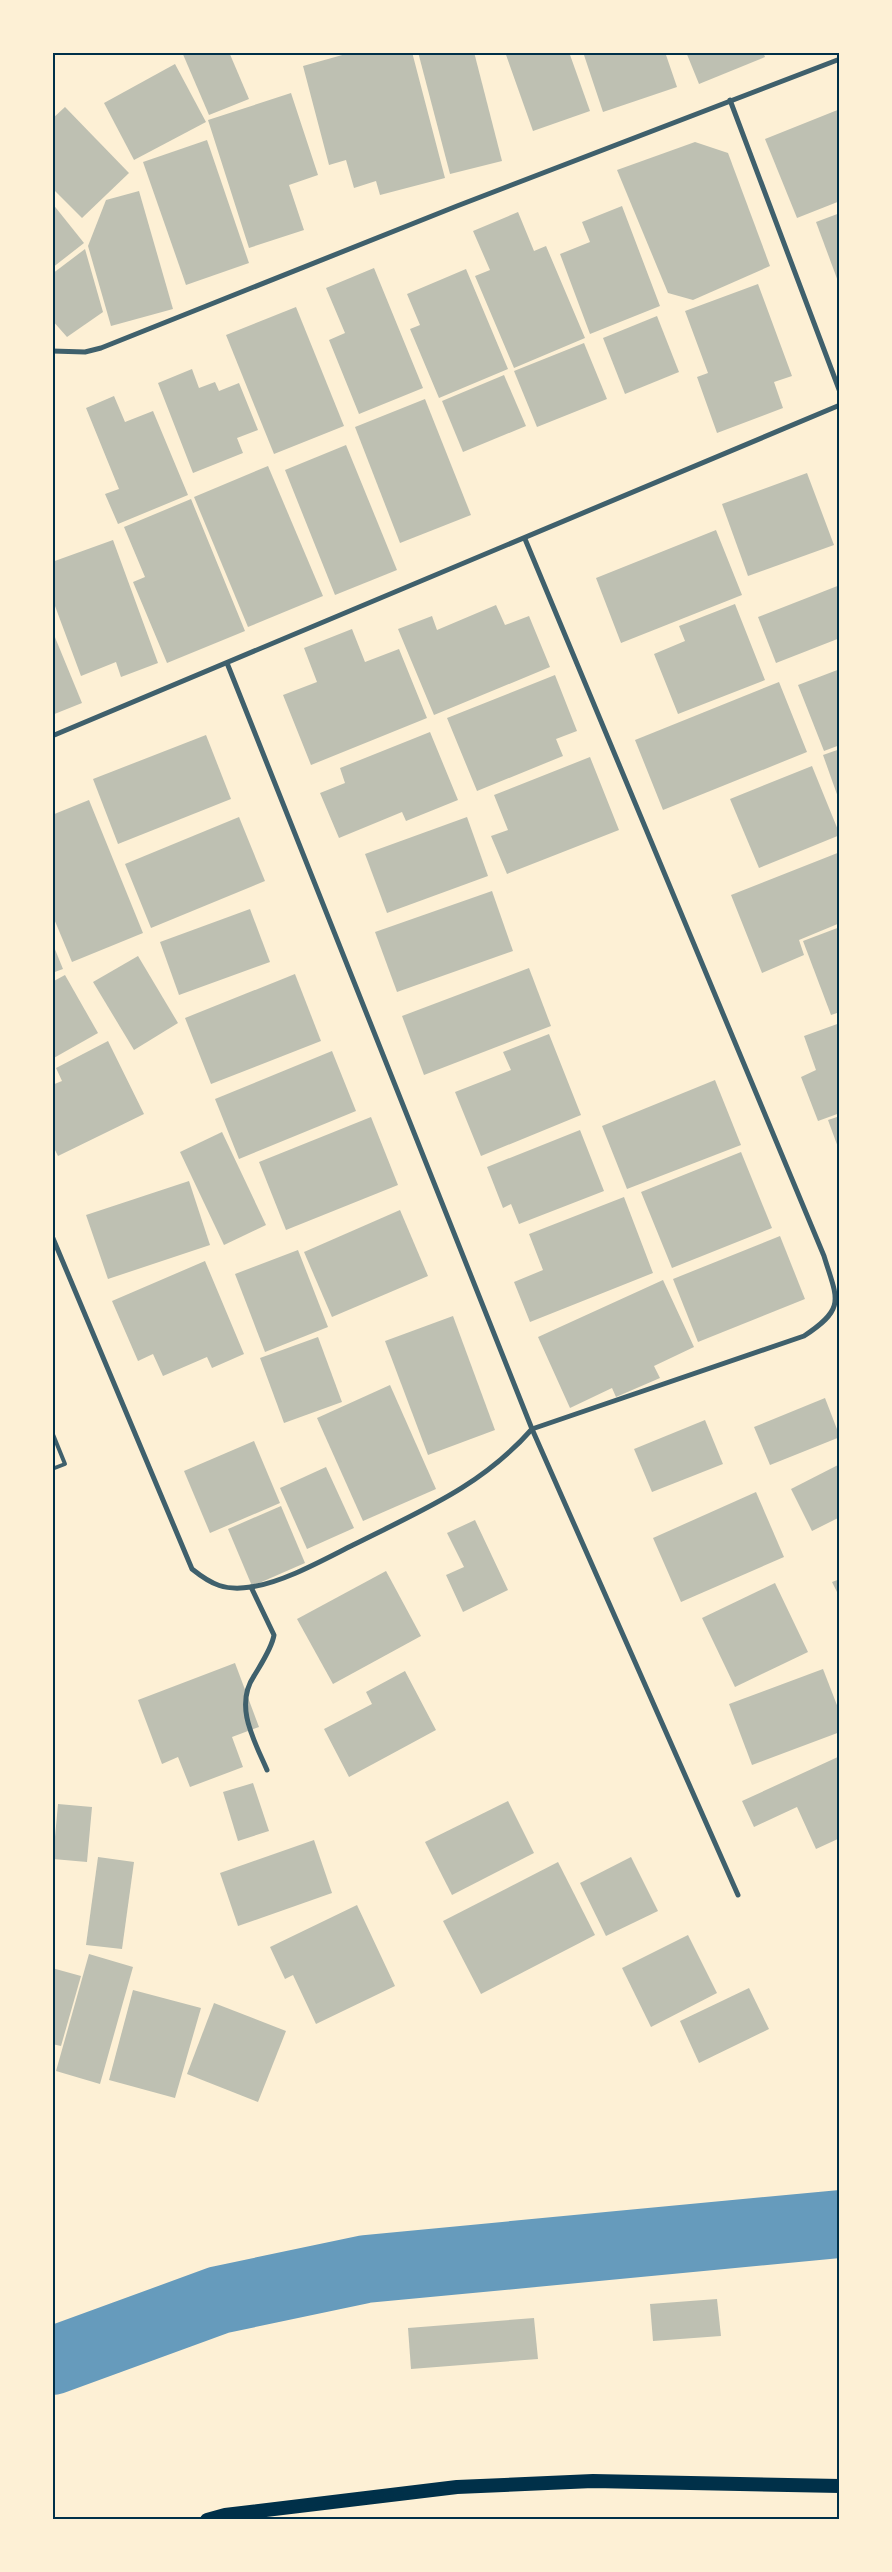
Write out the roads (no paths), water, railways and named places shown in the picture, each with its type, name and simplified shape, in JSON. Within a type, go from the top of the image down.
[{"type":"highway","points":[[207,2520],[225,2515],[457,2487],[593,2481],[840,2486]]},
{"type":"street","points":[[52,351],[84,352],[101,348],[730,100],[840,59]]},
{"type":"street","points":[[730,100],[840,392]]},
{"type":"street","points":[[52,736],[840,405]]},
{"type":"street","points":[[52,1236],[192,1569],[210,1584],[228,1588],[252,1587],[306,1569],[442,1501],[488,1472],[511,1453],[532,1429],[804,1336],[822,1324],[833,1313],[836,1297],[824,1256],[525,538]]},
{"type":"street","points":[[227,664],[532,1429],[738,1895]]},
{"type":"street","points":[[252,1587],[274,1634],[267,1652],[246,1687],[245,1703],[250,1729],[267,1770]]},
{"type":"lane","points":[[52,1432],[64,1464],[52,1469]]},
{"type":"waterway","points":[[52,2361],[219,2300],[366,2269],[840,2224]]}]
